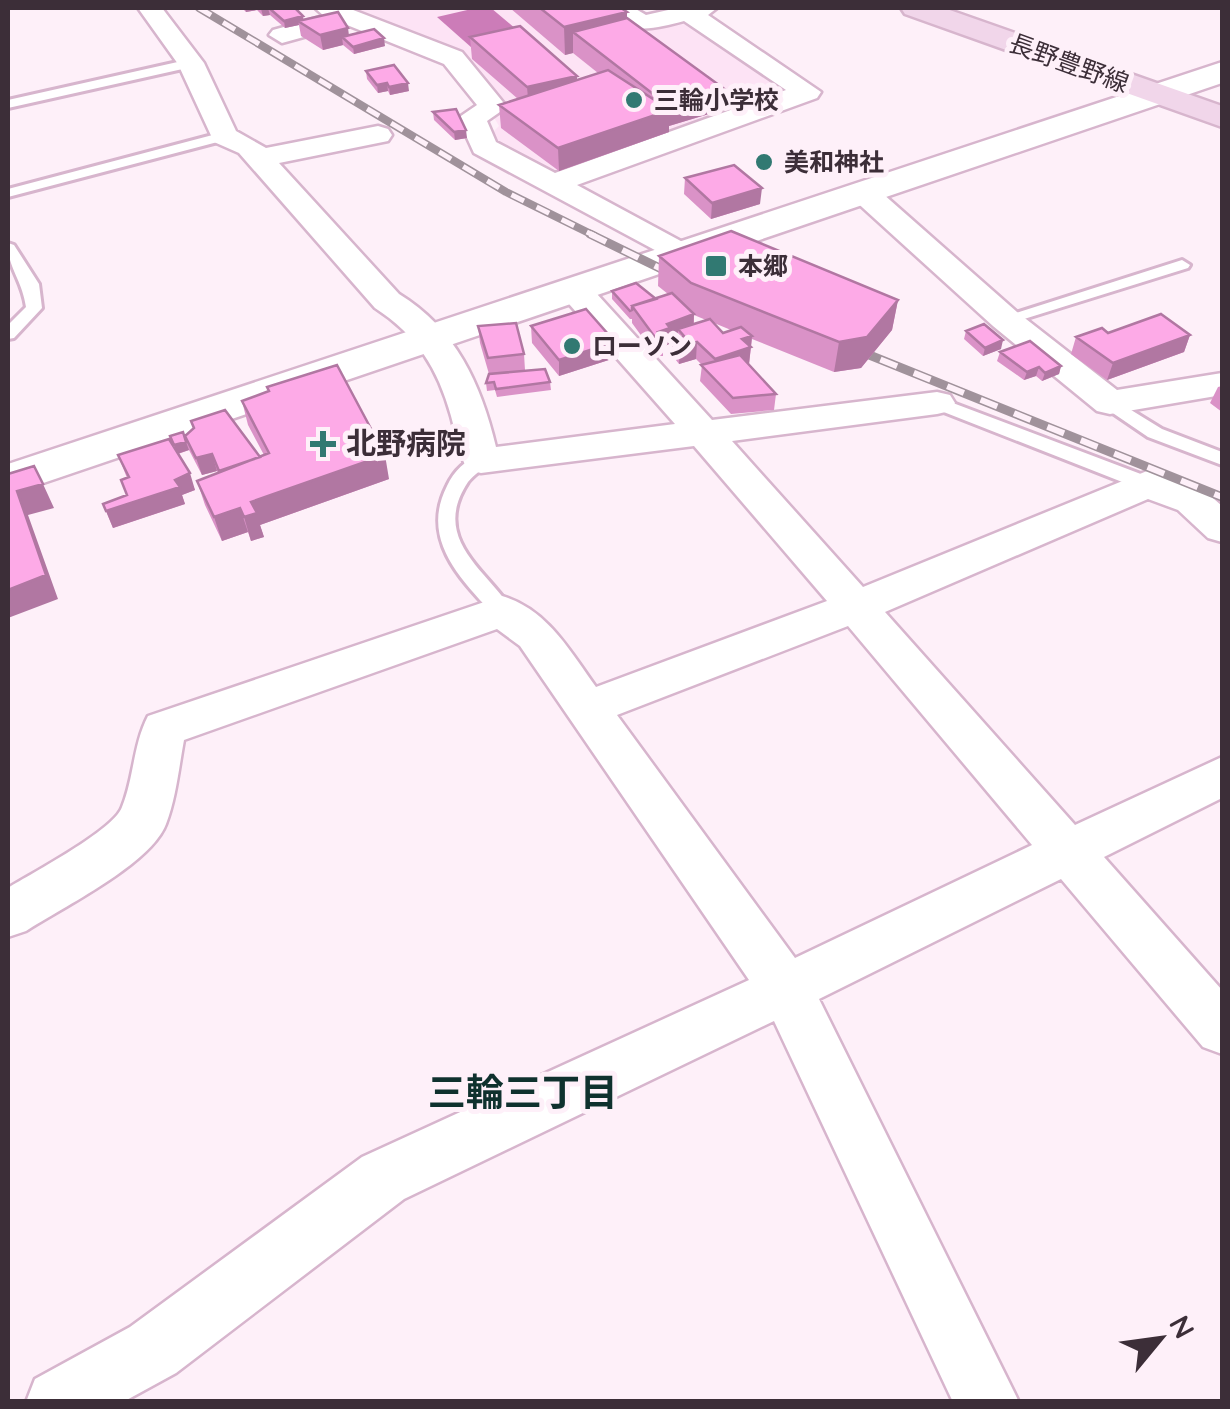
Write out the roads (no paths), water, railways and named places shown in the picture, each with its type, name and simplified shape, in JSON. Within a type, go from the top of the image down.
[{"type":"main road","name":"長野豊野線","points":[[916,8],[1222,117]]},
{"type":"street","points":[[150,8],[191,64],[224,136],[250,147],[388,301],[404,310],[448,359],[467,398],[481,461],[937,403]]},
{"type":"street","points":[[553,184],[808,92],[697,10],[642,24],[618,8]]},
{"type":"street","points":[[282,35],[338,12],[453,58],[493,107],[472,118],[484,148],[679,253]]},
{"type":"street","points":[[8,480],[1222,72]]},
{"type":"street","points":[[259,158],[378,135]]},
{"type":"street","points":[[863,192],[1004,319],[1110,403],[1222,384]]},
{"type":"street","points":[[574,289],[703,431],[1222,1029]]},
{"type":"street","points":[[585,710],[853,608],[1147,484],[1208,507],[1222,528]]},
{"type":"street","points":[[8,915],[110,851],[142,822],[164,730],[502,611],[535,635],[786,989],[987,1402]]},
{"type":"street","points":[[58,1402],[153,1350],[383,1178],[786,989],[1222,776]]},
{"type":"lane","points":[[8,104],[191,64]]},
{"type":"lane","points":[[8,193],[224,136]]},
{"type":"lane","points":[[8,248],[31,284],[34,308],[8,334]]},
{"type":"lane","points":[[1004,319],[1182,264]]},
{"type":"lane","points":[[937,403],[1147,484]]},
{"type":"lane","points":[[1110,403],[1154,433],[1222,459]]},
{"type":"lane","points":[[481,461],[459,475],[445,516],[449,544],[464,569],[502,611]]},
{"type":"railway","points":[[199,8],[506,192],[595,236]]},
{"type":"railway","points":[[590,234],[684,280]]},
{"type":"railway","points":[[847,346],[1222,497]]},
{"type":"place","name":"三輪小学校","points":[[634,100]]},
{"type":"place","name":"美和神社","points":[[764,162]]},
{"type":"place","name":"本郷","points":[[716,266]]},
{"type":"place","name":"ローソン","points":[[572,346]]},
{"type":"place","name":"北野病院","points":[[323,444]]},
{"type":"district","name":"三輪三丁目","points":[[523,1093]]}]
